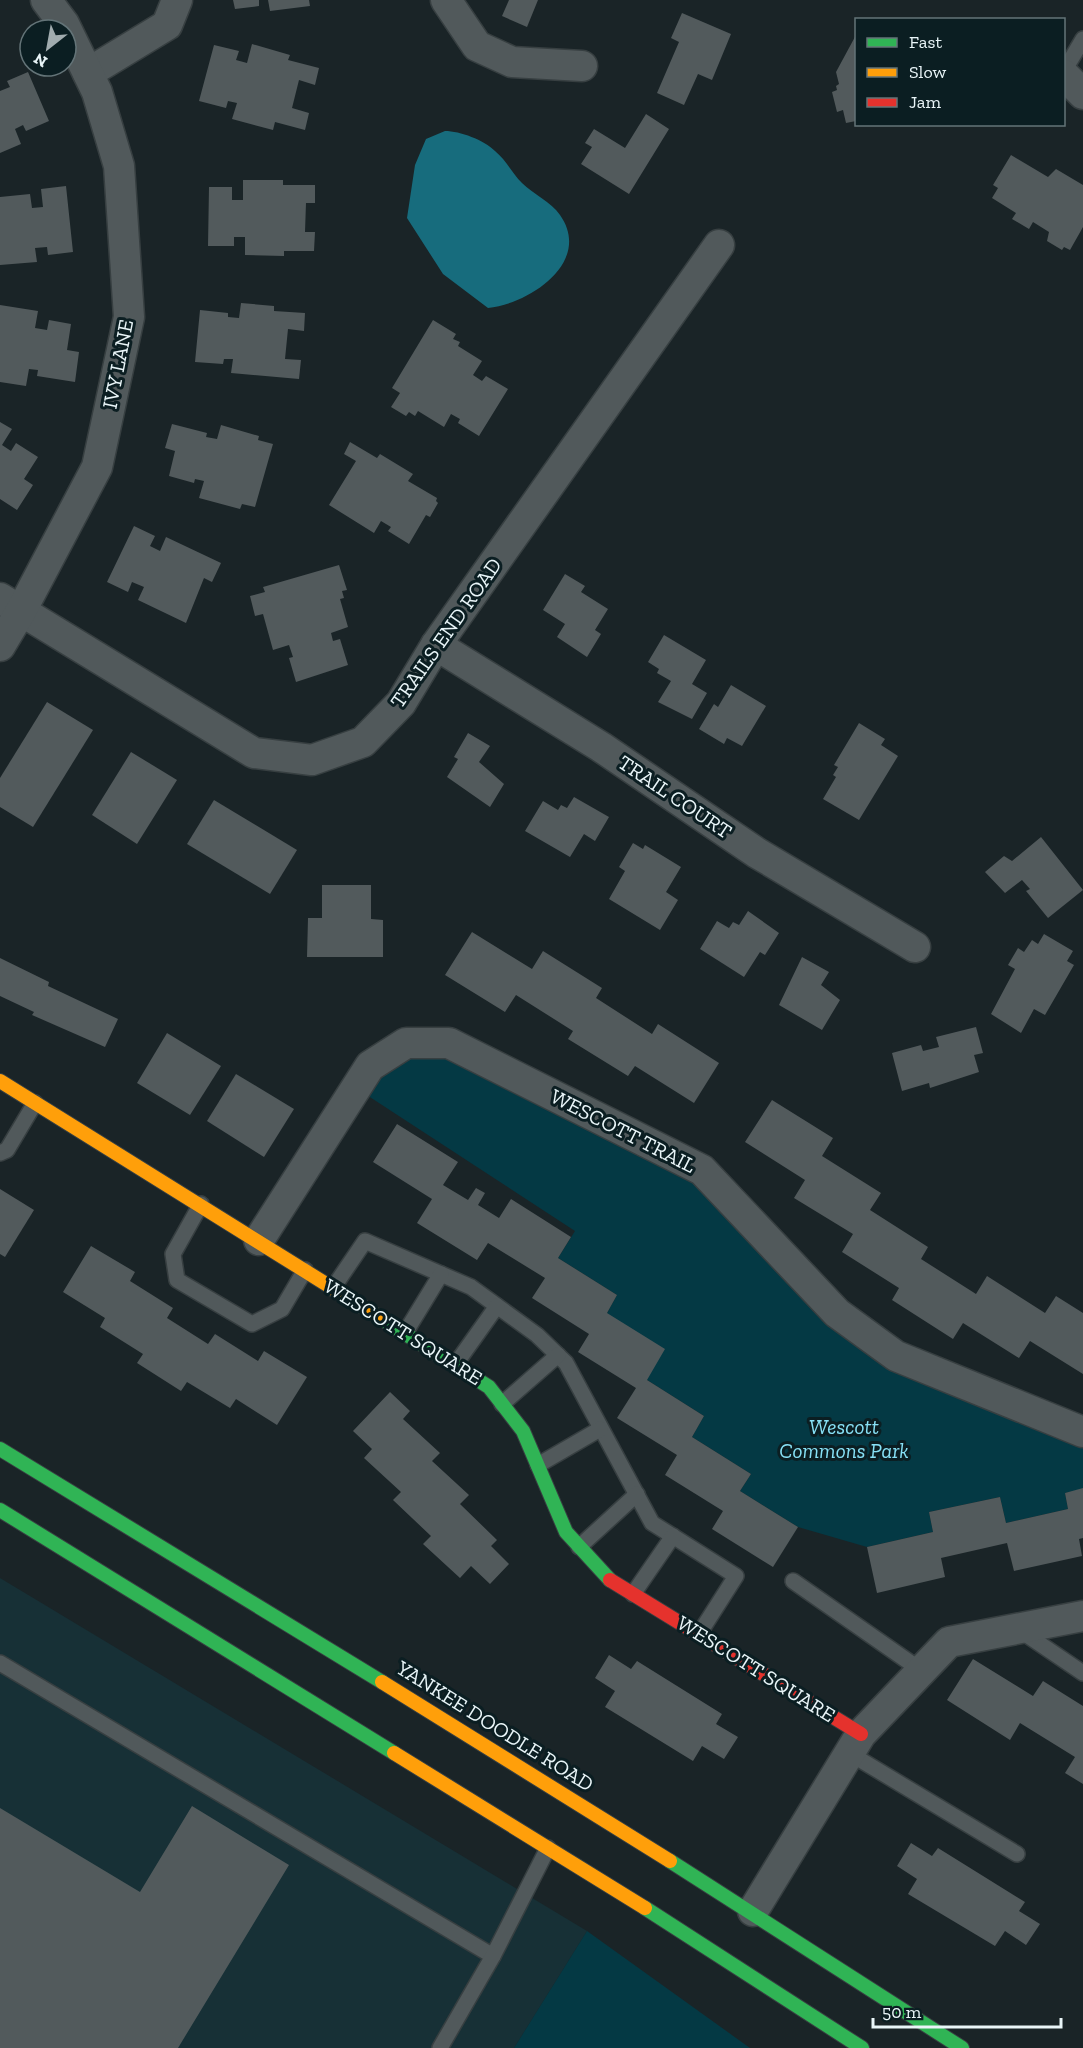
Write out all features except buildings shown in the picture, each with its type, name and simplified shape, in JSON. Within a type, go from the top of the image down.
[{"type":"main road","name":"WESCOTT SQUARE","points":[[0,1081],[259,1240],[489,1387],[523,1431],[566,1532],[604,1576],[699,1635],[855,1743]]},
{"type":"main road","name":"YANKEE DOODLE ROAD","points":[[0,1449],[358,1666],[753,1911],[962,2048]]},
{"type":"main road","points":[[0,1461],[64,1488]]},
{"type":"main road","points":[[0,1510],[724,1957],[862,2048]]},
{"type":"street","name":"IVY LANE","points":[[0,646],[11,605],[97,467],[129,317],[118,166],[97,92],[64,24],[46,0]]},
{"type":"street","points":[[88,73],[167,26],[177,0]]},
{"type":"street","points":[[446,0],[477,46],[512,62],[582,66]]},
{"type":"street","points":[[1065,74],[1083,94]]},
{"type":"street","name":"TRAILS END ROAD","points":[[11,605],[254,753],[312,759],[363,742],[401,703],[436,645],[718,245]]},
{"type":"street","name":"TRAIL COURT","points":[[436,645],[601,747],[757,853],[915,947]]},
{"type":"street","name":"WESCOTT TRAIL","points":[[259,1240],[370,1066],[406,1043],[449,1043],[702,1170],[837,1313],[896,1356],[1083,1432]]},
{"type":"street","points":[[753,1911],[855,1743],[949,1642],[1083,1616]]},
{"type":"lane","points":[[1065,71],[1083,39]]},
{"type":"lane","points":[[0,1153],[7,1150],[34,1102]]},
{"type":"lane","points":[[201,1204],[173,1254],[177,1280],[252,1324],[282,1309],[305,1270]]},
{"type":"lane","points":[[333,1288],[365,1241],[471,1287],[537,1335],[566,1363],[652,1523],[736,1576],[699,1635]]},
{"type":"lane","points":[[405,1333],[441,1274]]},
{"type":"lane","points":[[455,1365],[497,1306]]},
{"type":"lane","points":[[502,1404],[558,1356]]},
{"type":"lane","points":[[538,1465],[600,1429]]},
{"type":"lane","points":[[579,1547],[637,1494]]},
{"type":"lane","points":[[633,1594],[673,1536]]},
{"type":"lane","points":[[793,1581],[922,1671]]},
{"type":"lane","points":[[1018,1629],[1083,1672]]},
{"type":"lane","points":[[0,1664],[493,1956]]},
{"type":"lane","points":[[855,1743],[1017,1854]]},
{"type":"lane","points":[[440,2048],[493,1956],[548,1848]]},
{"type":"shaded area","points":[[445,131],[472,137],[490,147],[522,183],[556,210],[568,232],[568,249],[563,264],[552,278],[538,289],[504,305],[488,308],[443,274],[407,218],[415,165],[426,139]]},
{"type":"shaded area","points":[[0,1578],[587,1931],[514,2048],[0,2048]]},
{"type":"green space","name":"Wescott Commons Park","points":[[449,1043],[702,1170],[837,1313],[1083,1432],[1083,1489],[1065,1493],[1068,1509],[1006,1523],[1000,1497],[929,1512],[933,1532],[867,1547],[798,1527],[740,1491],[751,1474],[692,1437],[704,1416],[647,1380],[607,1313],[617,1295],[558,1258],[575,1231],[356,1088],[370,1066]]},
{"type":"green space","points":[[587,1931],[750,2048],[514,2048]]},
{"type":"traffic: fast","points":[[379,1317],[489,1387],[523,1431],[566,1532],[610,1580]]},
{"type":"traffic: fast","points":[[0,1449],[382,1682]]},
{"type":"traffic: fast","points":[[0,1510],[394,1753]]},
{"type":"traffic: fast","points":[[670,1861],[962,2048]]},
{"type":"traffic: fast","points":[[645,1908],[862,2048]]},
{"type":"traffic: slow","points":[[0,1081],[379,1317]]},
{"type":"traffic: slow","points":[[382,1682],[670,1861]]},
{"type":"traffic: slow","points":[[394,1753],[645,1908]]},
{"type":"traffic: jam","points":[[610,1580],[861,1734]]}]
